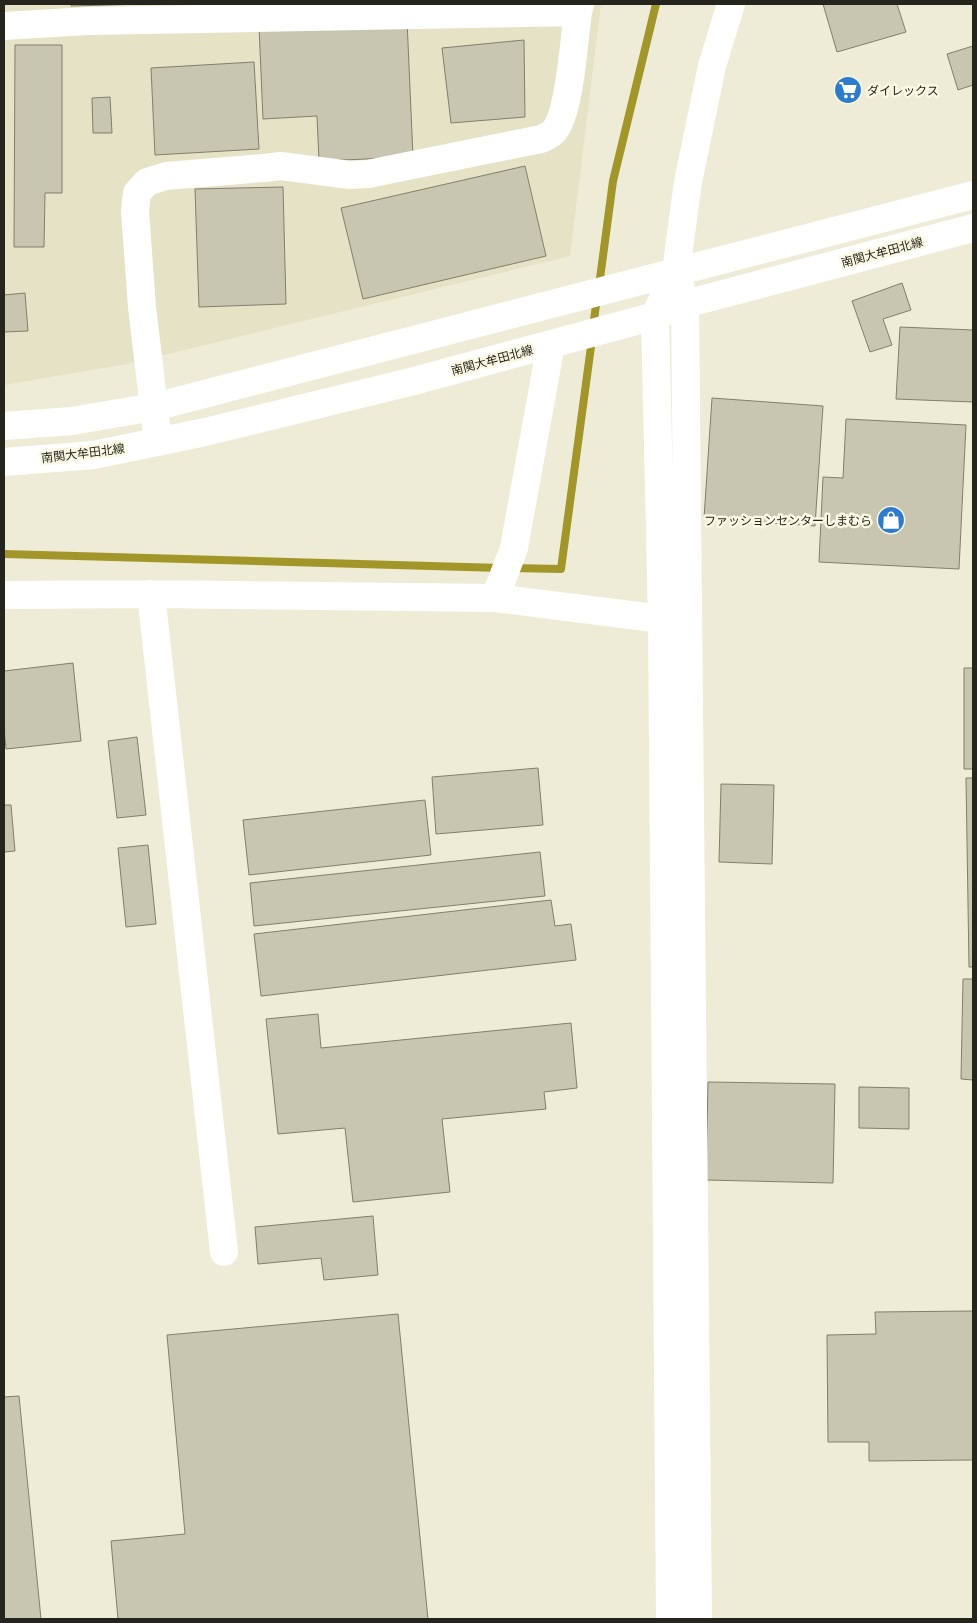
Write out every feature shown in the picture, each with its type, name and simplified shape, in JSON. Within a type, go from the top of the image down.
[{"type":"street","points":[[670,1619],[662,620],[656,316],[676,272],[688,182],[712,66],[731,4]]},
{"type":"street","points":[[4,26],[88,21],[579,8],[566,100],[561,120],[554,132],[541,139],[368,174],[350,175],[281,166],[166,176],[147,182],[137,192],[135,211],[142,307],[158,442]]},
{"type":"street","points":[[4,426],[72,421],[154,407],[973,194]]},
{"type":"street","name":"南関大牟田北線","points":[[4,462],[94,454],[205,432],[395,386],[656,316],[686,304],[973,228]]},
{"type":"street","points":[[676,272],[686,304],[698,1619]]},
{"type":"street","points":[[495,598],[514,548],[552,344]]},
{"type":"street","points":[[4,595],[151,594],[495,598],[689,623]]},
{"type":"street","points":[[151,594],[224,1252]]},
{"type":"shaded area","points":[[4,4],[601,4],[570,256],[127,364],[4,385]]},
{"type":"building","points":[[71,4],[143,4],[71,6]]},
{"type":"building","points":[[823,4],[897,4],[906,32],[837,52]]},
{"type":"building","points":[[407,20],[413,157],[319,161],[317,116],[263,119],[259,26]]},
{"type":"building","points":[[524,40],[525,117],[451,123],[442,48]]},
{"type":"building","points":[[15,45],[62,45],[62,193],[45,193],[44,247],[14,247]]},
{"type":"building","points":[[973,46],[973,85],[958,90],[947,54]]},
{"type":"building","points":[[254,62],[259,149],[155,155],[151,68]]},
{"type":"building","points":[[110,97],[112,133],[93,133],[92,98]]},
{"type":"building","points":[[525,166],[546,256],[363,299],[341,208]]},
{"type":"building","points":[[283,187],[286,304],[199,307],[195,189]]},
{"type":"building","points":[[902,283],[911,310],[883,319],[892,345],[870,352],[852,301]]},
{"type":"building","points":[[25,293],[28,331],[4,332],[4,295]]},
{"type":"building","points":[[900,327],[973,330],[973,402],[896,399]]},
{"type":"building","points":[[712,398],[823,406],[815,526],[704,518]]},
{"type":"building","name":"ファッションセンターしまむら","points":[[846,419],[966,425],[959,569],[819,562],[823,477],[843,478]]},
{"type":"building","points":[[73,663],[81,741],[6,749],[4,671]]},
{"type":"building","points":[[964,668],[973,668],[973,769],[964,769]]},
{"type":"building","points":[[137,737],[146,815],[117,818],[108,741]]},
{"type":"building","points":[[538,768],[543,825],[436,834],[432,777]]},
{"type":"building","points":[[966,778],[973,778],[973,967],[969,967]]},
{"type":"building","points":[[721,784],[774,785],[772,864],[719,862]]},
{"type":"building","points":[[425,800],[431,855],[249,875],[243,820]]},
{"type":"building","points":[[4,805],[11,805],[15,851],[4,852]]},
{"type":"building","points":[[148,845],[156,924],[126,927],[118,848]]},
{"type":"building","points":[[540,852],[545,896],[254,926],[250,883]]},
{"type":"building","points":[[551,900],[555,926],[571,924],[576,960],[261,996],[254,934]]},
{"type":"building","points":[[963,979],[973,979],[973,1080],[961,1079]]},
{"type":"building","points":[[318,1014],[321,1048],[571,1023],[577,1088],[544,1092],[546,1109],[442,1119],[450,1192],[353,1202],[345,1128],[278,1134],[266,1019]]},
{"type":"building","points":[[708,1082],[835,1084],[833,1183],[706,1180]]},
{"type":"building","points":[[859,1087],[909,1088],[909,1129],[859,1128]]},
{"type":"building","points":[[373,1216],[378,1275],[324,1280],[321,1258],[258,1264],[255,1227]]},
{"type":"building","points":[[973,1311],[973,1460],[869,1461],[869,1442],[828,1442],[827,1335],[876,1334],[875,1312]]},
{"type":"building","points":[[398,1314],[428,1619],[118,1619],[111,1541],[185,1534],[167,1335]]},
{"type":"building","points":[[19,1396],[41,1619],[4,1619],[4,1397]]},
{"type":"waterway","points":[[599,286],[613,181],[656,4]]},
{"type":"waterway","points":[[593,328],[597,297]]},
{"type":"waterway","points":[[512,568],[561,569],[592,339]]},
{"type":"waterway","points":[[4,554],[501,568]]},
{"type":"place","name":"ダイレックス","points":[[848,90]]},
{"type":"place","name":"ファッションセンターしまむら","points":[[891,520]]}]
